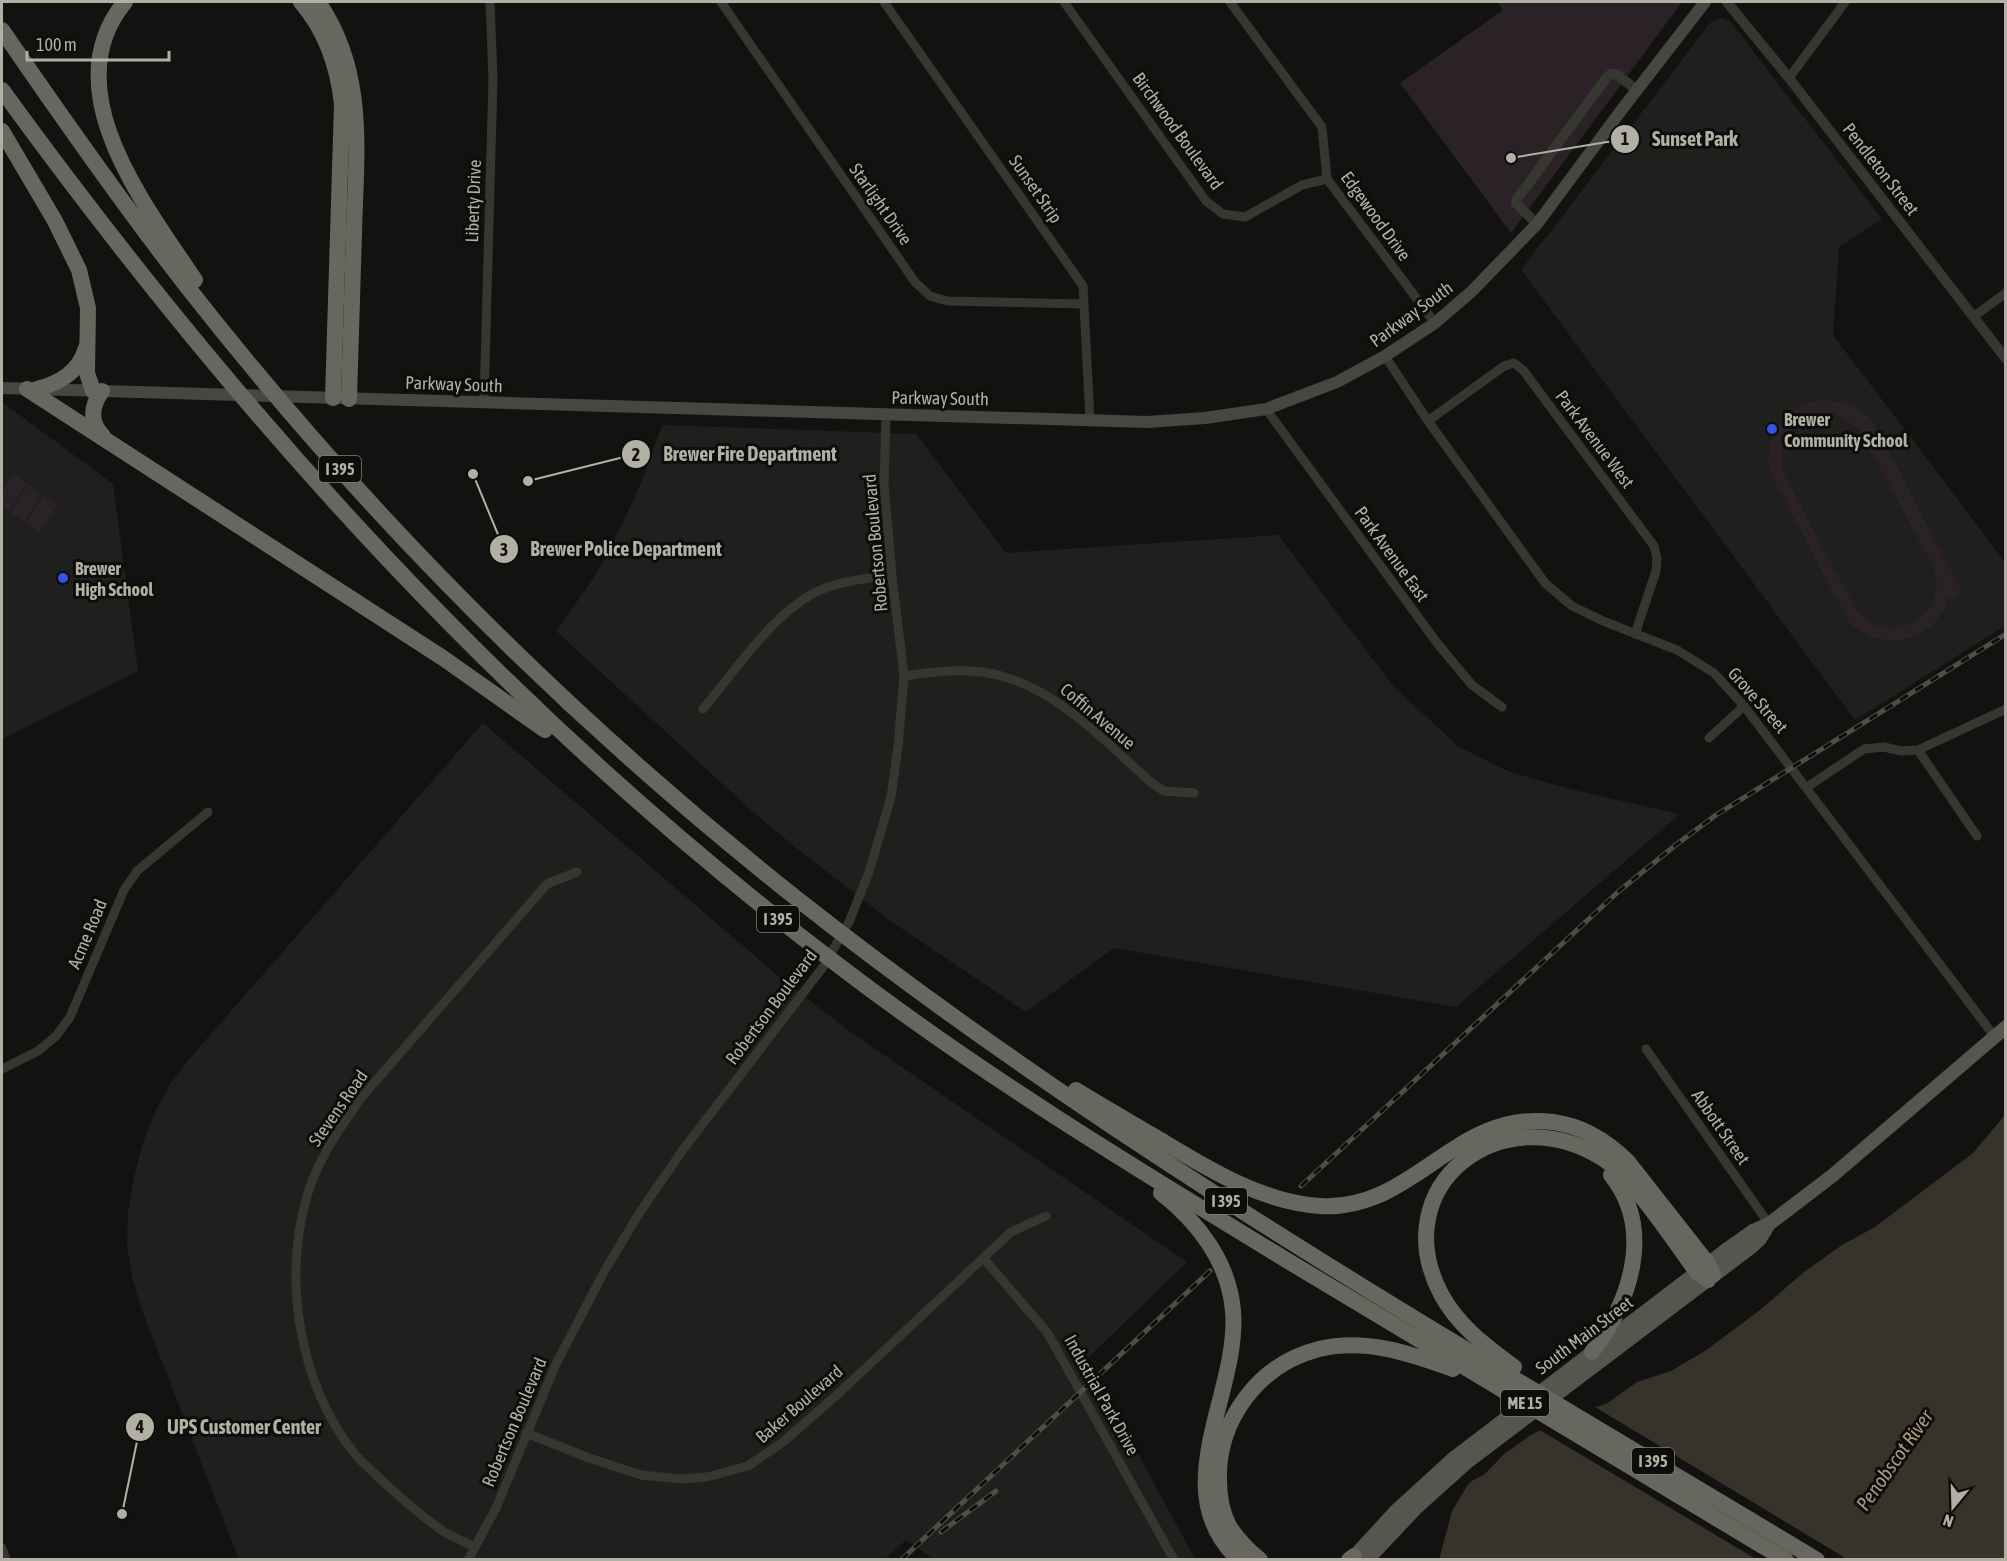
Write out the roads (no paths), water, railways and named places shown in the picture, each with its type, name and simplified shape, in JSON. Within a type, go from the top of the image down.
[{"type":"highway","points":[[125,2],[110,25],[100,54],[99,94],[107,128],[124,166],[146,204],[249,364]]},
{"type":"highway","points":[[302,2],[317,23],[330,52],[342,104],[341,398]]},
{"type":"highway","points":[[318,2],[342,47],[350,73],[356,109],[357,141],[341,398]]},
{"type":"highway","name":"I 395","points":[[2,30],[128,209],[249,364],[387,520],[467,603],[661,786],[740,853],[850,940],[956,1020],[1094,1115],[1225,1201],[1503,1373],[1786,1560]]},
{"type":"highway","name":"I 395","points":[[2,90],[157,295],[236,391],[324,492],[423,598],[593,761],[668,828],[776,917],[865,986],[973,1063],[1086,1137],[1503,1373],[1817,1560]]},
{"type":"highway","points":[[2,131],[55,221],[75,260],[86,298],[87,373],[98,391],[93,416],[95,426],[106,439]]},
{"type":"highway","points":[[32,389],[59,381],[77,367],[88,342]]},
{"type":"highway","points":[[32,389],[483,684],[546,730],[668,828]]},
{"type":"highway","points":[[956,1020],[1217,1173],[1258,1191],[1299,1203],[1338,1206],[1358,1203],[1377,1196],[1408,1180],[1473,1137],[1498,1126],[1538,1121],[1578,1128],[1605,1142],[1628,1162],[1707,1273]]},
{"type":"highway","points":[[1503,1373],[1467,1330],[1442,1295],[1430,1266],[1427,1249],[1431,1208],[1441,1186],[1450,1173],[1467,1157],[1488,1145],[1530,1136],[1557,1139],[1577,1145],[1602,1158],[1618,1171],[1707,1273]]},
{"type":"highway","points":[[1086,1137],[1182,1211],[1208,1242],[1226,1277],[1232,1303],[1233,1332],[1209,1446],[1206,1484],[1214,1526],[1222,1540],[1239,1560]]},
{"type":"highway","points":[[1577,1145],[1602,1164],[1615,1179],[1628,1208],[1634,1234],[1633,1266],[1626,1293],[1615,1316],[1592,1352]]},
{"type":"highway","name":"ME 15","points":[[1260,1560],[1239,1540],[1225,1517],[1219,1492],[1219,1467],[1223,1442],[1236,1412],[1251,1391],[1270,1372],[1304,1353],[1328,1347],[1358,1345],[1503,1373]]},
{"type":"main road","name":"Parkway South","points":[[2,388],[1147,422],[1205,418],[1266,409],[1337,382],[1385,356],[1435,323],[1471,292],[1537,224],[1705,2]]},
{"type":"main road","name":"South Main Street","points":[[1355,1559],[1395,1512],[1454,1458],[1592,1352],[1707,1273],[1755,1244],[1769,1224],[1859,1154],[2000,1032]]},
{"type":"main road","name":"South Main Street","points":[[1355,1559],[1466,1463],[1707,1273]]},
{"type":"street","name":"Liberty Drive","points":[[484,402],[493,79],[490,2]]},
{"type":"street","name":"Starlight Drive","points":[[721,2],[915,282],[930,296],[947,302],[1083,304]]},
{"type":"street","name":"Sunset Strip","points":[[884,2],[1083,286],[1090,420]]},
{"type":"street","name":"Birchwood Boulevard","points":[[1064,2],[1206,201],[1223,214],[1245,218],[1302,185],[1327,179]]},
{"type":"street","name":"Edgewood Drive","points":[[1230,2],[1322,127],[1327,179],[1435,323]]},
{"type":"street","name":"Pendleton Street","points":[[1727,2],[1790,78],[2006,359]]},
{"type":"street","points":[[1790,78],[1845,2]]},
{"type":"street","points":[[1537,224],[1519,208],[1516,203],[1517,199],[1607,77],[1611,74],[1616,75],[1637,90]]},
{"type":"street","points":[[1973,317],[2006,293]]},
{"type":"street","name":"Grove Street","points":[[1385,356],[1428,421],[1545,583],[1572,606],[1677,650],[1714,673],[1744,706],[2000,1032]]},
{"type":"street","name":"Park Avenue West","points":[[1428,421],[1504,366],[1514,363],[1523,370],[1653,546],[1658,558],[1656,571],[1635,634]]},
{"type":"street","name":"Park Avenue East","points":[[1266,409],[1437,644],[1472,685],[1502,706]]},
{"type":"street","name":"Robertson Boulevard","points":[[468,1560],[496,1508],[546,1385],[576,1322],[640,1212],[697,1130],[813,982],[838,944],[869,872],[889,806],[897,758],[904,676],[892,576],[885,485],[886,415]]},
{"type":"street","points":[[703,709],[777,621],[794,606],[824,588],[844,582],[892,576]]},
{"type":"street","name":"Coffin Avenue","points":[[904,676],[969,671],[999,675],[1022,682],[1047,694],[1064,707],[1153,784],[1164,791],[1194,793]]},
{"type":"street","points":[[1709,738],[1744,706]]},
{"type":"street","points":[[1808,787],[1864,749],[1884,747],[1901,751],[1918,750],[2006,710]]},
{"type":"street","points":[[1918,750],[1977,836]]},
{"type":"street","name":"Acme Road","points":[[2,1069],[38,1051],[56,1036],[70,1017],[124,890],[137,871],[208,812]]},
{"type":"street","name":"Stevens Road","points":[[475,1547],[444,1532],[384,1483],[354,1453],[334,1420],[319,1391],[306,1354],[298,1318],[296,1280],[299,1231],[308,1192],[321,1160],[340,1127],[361,1098],[547,884],[577,872]]},
{"type":"street","name":"Abbott Street","points":[[1646,1049],[1769,1224]]},
{"type":"street","name":"Baker Boulevard","points":[[526,1433],[589,1458],[641,1475],[682,1479],[707,1477],[748,1466],[791,1435],[1011,1232],[1046,1216]]},
{"type":"street","name":"Industrial Park Drive","points":[[984,1259],[1047,1332],[1174,1560]]},
{"type":"street","points":[[2,1548],[6,1560]]},
{"type":"water","name":"Penobscot River","points":[[2005,1115],[2005,1559],[1439,1560],[1452,1511],[1467,1486],[1485,1474],[1504,1454],[1531,1435],[1568,1416],[1606,1404],[1637,1382],[1671,1371],[1705,1351],[1760,1310],[1804,1272],[1842,1245],[1875,1227],[1973,1153]]},
{"type":"railway","points":[[1301,1186],[1619,891],[1677,844],[1716,815],[2006,634]]},
{"type":"railway","points":[[901,1560],[1210,1271]]},
{"type":"railway","points":[[941,1532],[996,1491]]},
{"type":"place","name":"Sunset Park","points":[[1511,158]]},
{"type":"place","name":"Brewer Community School","points":[[1772,429]]},
{"type":"place","name":"Brewer Police Department","points":[[473,474]]},
{"type":"place","name":"Brewer Fire Department","points":[[528,481]]},
{"type":"place","name":"Brewer High School","points":[[63,578]]},
{"type":"place","name":"UPS Customer Center","points":[[122,1514]]}]
